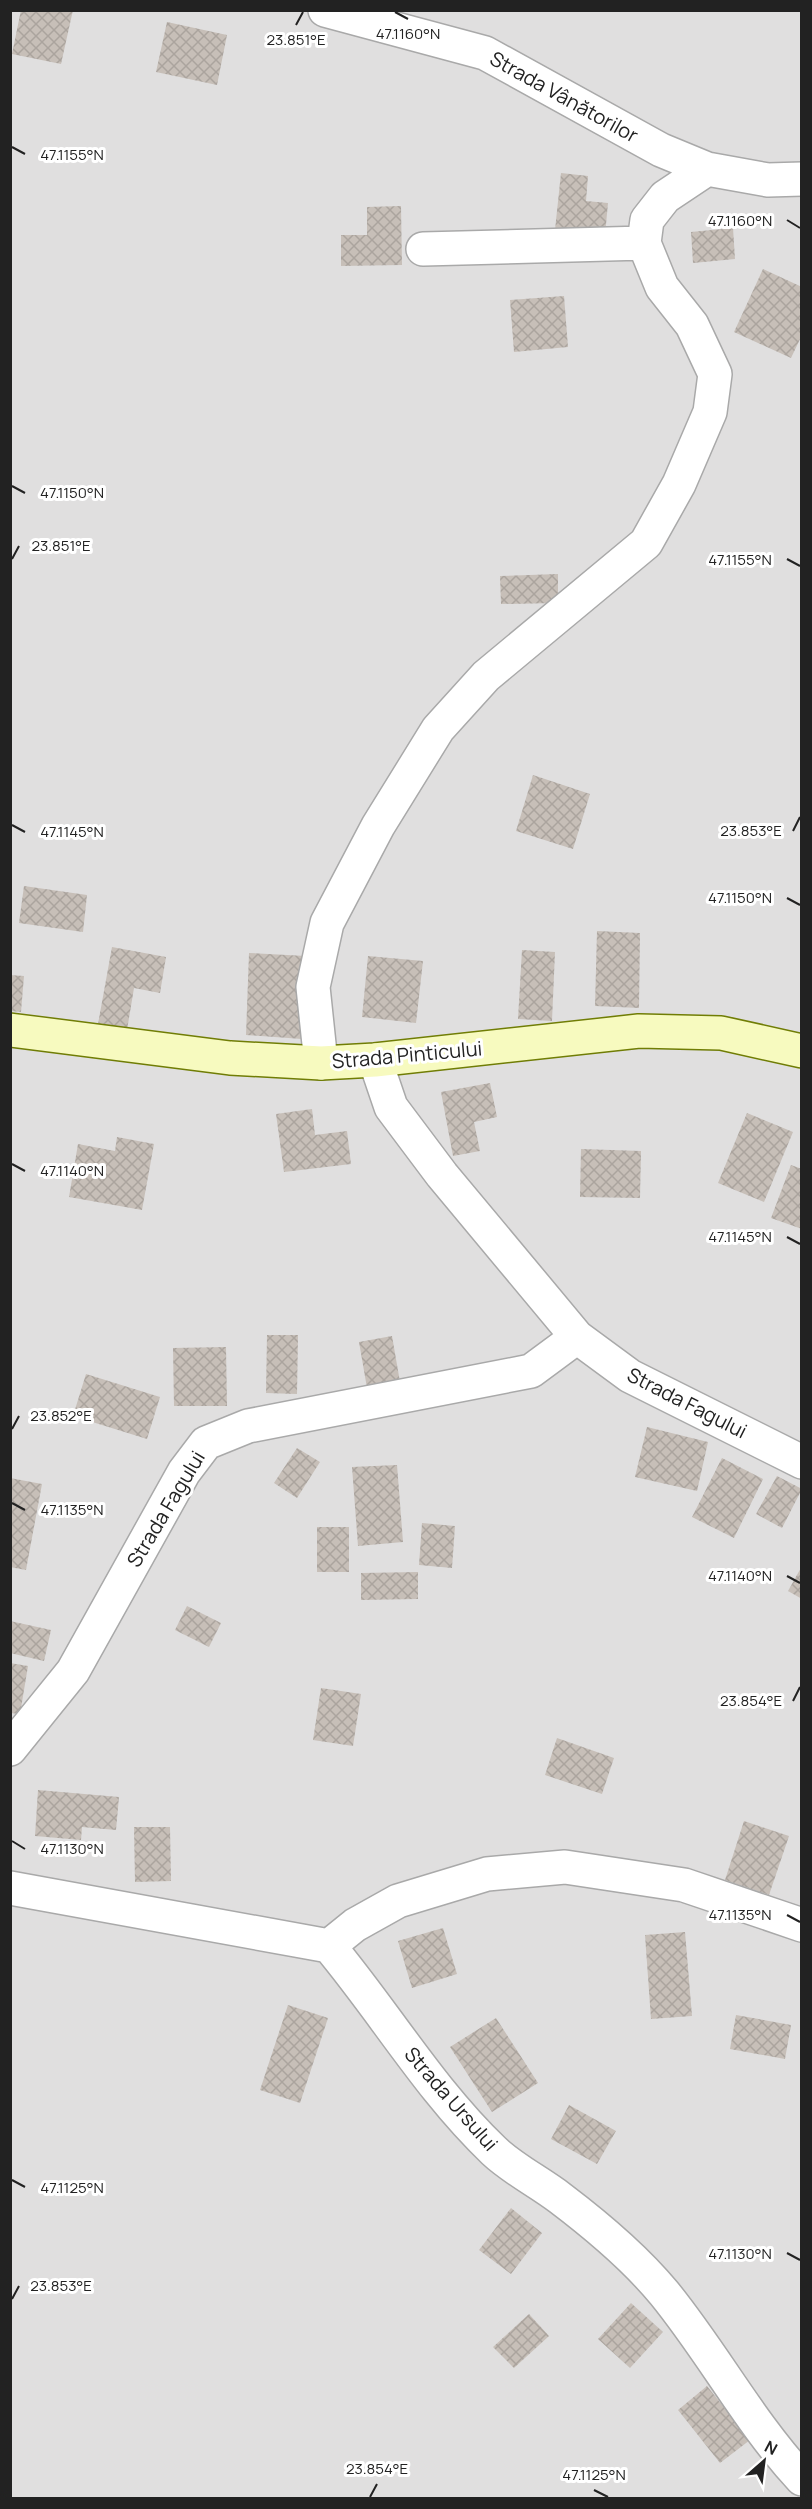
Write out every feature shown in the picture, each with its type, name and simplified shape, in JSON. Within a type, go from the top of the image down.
[{"type":"main road","name":"Strada Pinticului","points":[[10,1030],[231,1058],[321,1063],[375,1060],[639,1031],[722,1033],[801,1051]]},
{"type":"street","name":"Strada Vânătorilor","points":[[325,10],[485,53],[661,150],[707,170],[768,180],[801,179]]},
{"type":"street","points":[[321,1063],[312,987],[327,923],[378,826],[438,729],[486,676],[646,543],[679,484],[710,412],[715,374],[692,325],[662,287],[644,243],[647,220],[665,197],[707,170]]},
{"type":"street","points":[[423,249],[644,243]]},
{"type":"street","name":"Strada Fagului","points":[[375,1060],[391,1107],[442,1175],[577,1337],[630,1376],[801,1462]]},
{"type":"street","name":"Strada Fagului","points":[[10,1749],[73,1671],[184,1472],[206,1443],[248,1426],[531,1371],[577,1337]]},
{"type":"street","points":[[10,1888],[329,1946],[355,1925],[398,1901],[487,1874],[565,1867],[684,1885],[801,1925]]},
{"type":"street","name":"Strada Ursului","points":[[329,1946],[450,2103],[495,2152],[571,2207],[615,2244],[663,2293],[798,2471]]},
{"type":"shaded area","points":[[11,11],[801,11],[801,2498],[11,2498]]},
{"type":"building","points":[[21,10],[73,10],[61,64],[12,54]]},
{"type":"building","points":[[167,22],[227,35],[217,85],[156,72]]},
{"type":"building","points":[[561,173],[588,176],[586,201],[608,203],[605,235],[555,230]]},
{"type":"building","points":[[401,206],[402,265],[341,266],[341,235],[367,235],[367,207]]},
{"type":"building","points":[[733,228],[735,259],[693,263],[691,232]]},
{"type":"building","points":[[763,269],[802,287],[802,335],[791,358],[734,332]]},
{"type":"building","points":[[564,296],[568,347],[514,352],[510,300]]},
{"type":"building","points":[[558,574],[558,603],[501,604],[500,576]]},
{"type":"building","points":[[533,775],[590,794],[573,849],[516,831]]},
{"type":"building","points":[[24,886],[87,895],[83,932],[19,923]]},
{"type":"building","points":[[597,931],[640,933],[639,1008],[595,1006]]},
{"type":"building","points":[[112,947],[166,957],[160,993],[134,988],[127,1030],[98,1024]]},
{"type":"building","points":[[522,950],[555,952],[552,1021],[518,1019]]},
{"type":"building","points":[[249,953],[306,956],[302,1039],[246,1035]]},
{"type":"building","points":[[368,956],[423,961],[416,1023],[362,1017]]},
{"type":"building","points":[[10,975],[24,976],[21,1012],[10,1011]]},
{"type":"building","points":[[490,1083],[497,1117],[474,1122],[480,1151],[453,1156],[441,1092]]},
{"type":"building","points":[[312,1109],[315,1135],[347,1131],[351,1164],[284,1172],[276,1114]]},
{"type":"building","points":[[747,1113],[793,1132],[764,1202],[718,1183]]},
{"type":"building","points":[[117,1137],[154,1144],[142,1210],[69,1197],[78,1144],[115,1151]]},
{"type":"building","points":[[581,1149],[641,1151],[640,1198],[580,1197]]},
{"type":"building","points":[[791,1165],[802,1169],[802,1229],[771,1218]]},
{"type":"building","points":[[267,1335],[298,1335],[297,1394],[266,1393]]},
{"type":"building","points":[[392,1336],[400,1382],[367,1388],[359,1342]]},
{"type":"building","points":[[226,1347],[227,1406],[174,1406],[173,1348]]},
{"type":"building","points":[[86,1374],[160,1397],[147,1439],[73,1416]]},
{"type":"building","points":[[647,1427],[708,1442],[697,1491],[635,1477]]},
{"type":"building","points":[[297,1448],[320,1462],[297,1498],[274,1483]]},
{"type":"building","points":[[722,1458],[763,1479],[734,1538],[692,1517]]},
{"type":"building","points":[[397,1465],[403,1542],[358,1546],[352,1467]]},
{"type":"building","points":[[777,1476],[802,1489],[782,1528],[756,1514]]},
{"type":"building","points":[[10,1478],[42,1484],[26,1570],[10,1567]]},
{"type":"building","points":[[422,1523],[455,1526],[452,1568],[419,1565]]},
{"type":"building","points":[[317,1527],[349,1527],[349,1572],[317,1572]]},
{"type":"building","points":[[802,1566],[802,1599],[788,1591]]},
{"type":"building","points":[[418,1572],[418,1599],[361,1600],[361,1573]]},
{"type":"building","points":[[187,1606],[221,1623],[209,1647],[175,1630]]},
{"type":"building","points":[[10,1621],[51,1630],[44,1661],[10,1653]]},
{"type":"building","points":[[10,1663],[28,1666],[20,1714],[10,1713]]},
{"type":"building","points":[[321,1688],[361,1694],[353,1746],[313,1740]]},
{"type":"building","points":[[557,1738],[614,1758],[602,1794],[545,1775]]},
{"type":"building","points":[[38,1790],[119,1797],[116,1830],[82,1827],[81,1840],[35,1836]]},
{"type":"building","points":[[744,1821],[789,1836],[769,1895],[725,1880]]},
{"type":"building","points":[[134,1827],[170,1827],[171,1881],[135,1882]]},
{"type":"building","points":[[443,1928],[457,1974],[412,1988],[398,1941]]},
{"type":"building","points":[[685,1932],[692,2016],[651,2019],[645,1935]]},
{"type":"building","points":[[288,2005],[328,2018],[300,2103],[260,2090]]},
{"type":"building","points":[[736,2015],[791,2025],[785,2059],[730,2049]]},
{"type":"building","points":[[496,2018],[538,2083],[492,2112],[450,2047]]},
{"type":"building","points":[[569,2105],[616,2131],[597,2164],[551,2139]]},
{"type":"building","points":[[511,2208],[542,2233],[511,2274],[479,2250]]},
{"type":"building","points":[[631,2303],[663,2332],[630,2368],[598,2339]]},
{"type":"building","points":[[529,2314],[549,2336],[514,2368],[493,2347]]},
{"type":"building","points":[[707,2386],[750,2440],[720,2463],[678,2410]]}]
